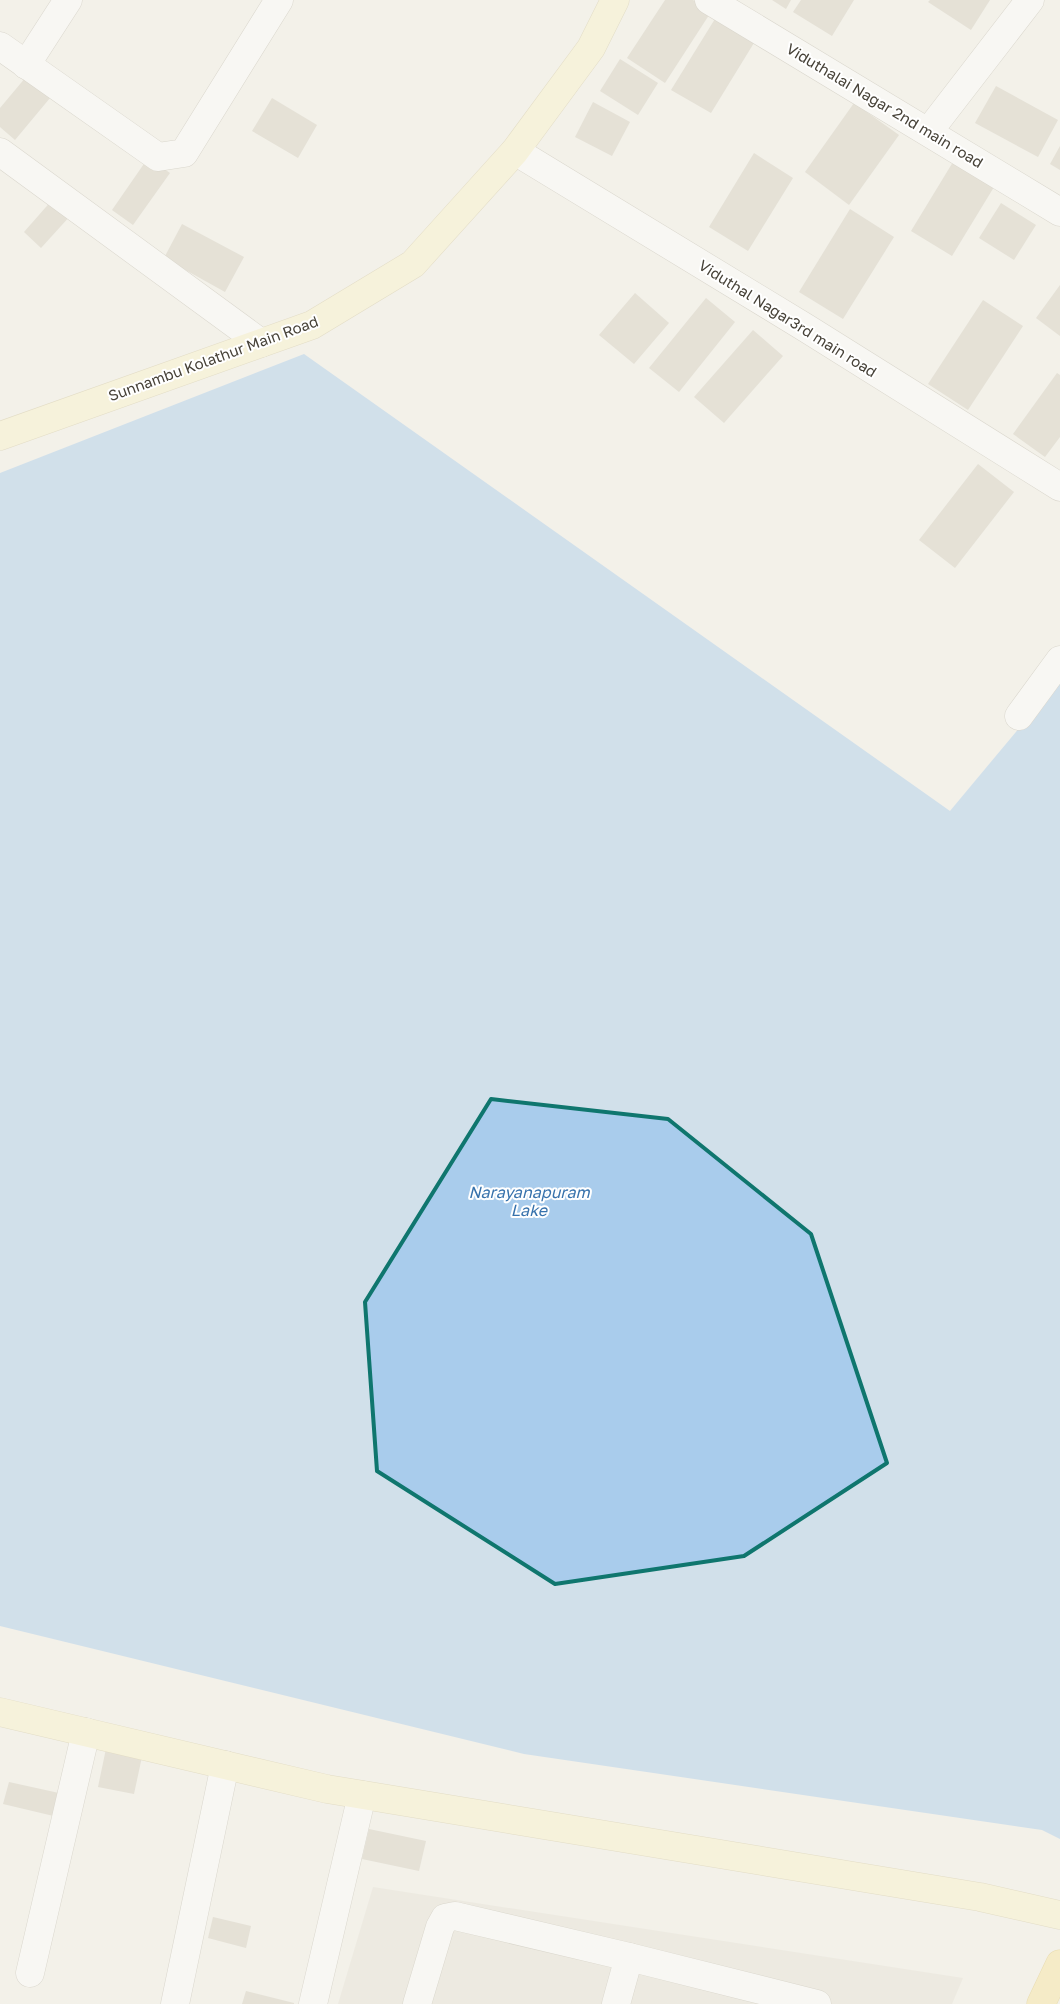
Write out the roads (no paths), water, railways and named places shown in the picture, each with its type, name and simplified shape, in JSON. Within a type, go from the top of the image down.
[{"type":"main road","points":[[1038,1999],[1060,1964]]},
{"type":"street","points":[[26,65],[68,0]]},
{"type":"street","name":"Sunnambu Kolathur Main Road","points":[[0,436],[312,325],[413,264],[515,151],[591,48],[615,0]]},
{"type":"street","name":"Viduthalai Nagar 2nd main road","points":[[709,0],[929,131],[1060,212]]},
{"type":"street","points":[[929,131],[1030,0]]},
{"type":"street","points":[[0,46],[158,156],[184,153],[276,1]]},
{"type":"street","name":"Viduthal Nagar3rd main road","points":[[515,151],[806,328],[1060,487]]},
{"type":"street","points":[[0,152],[261,342]]},
{"type":"street","points":[[1019,716],[1060,660]]},
{"type":"street","points":[[0,1712],[362,1795],[980,1897],[1060,1915]]},
{"type":"street","points":[[30,1972],[86,1732]]},
{"type":"street","points":[[175,2004],[225,1765]]},
{"type":"street","points":[[313,2004],[362,1795]]},
{"type":"street","points":[[417,2004],[440,1927],[445,1918],[454,1916],[816,2004]]},
{"type":"street","points":[[616,2004],[629,1957]]},
{"type":"water","name":"Narayanapuram Lake","points":[[304,354],[950,811],[1060,679],[1060,1839],[1042,1830],[524,1754],[0,1626],[0,473]]}]
